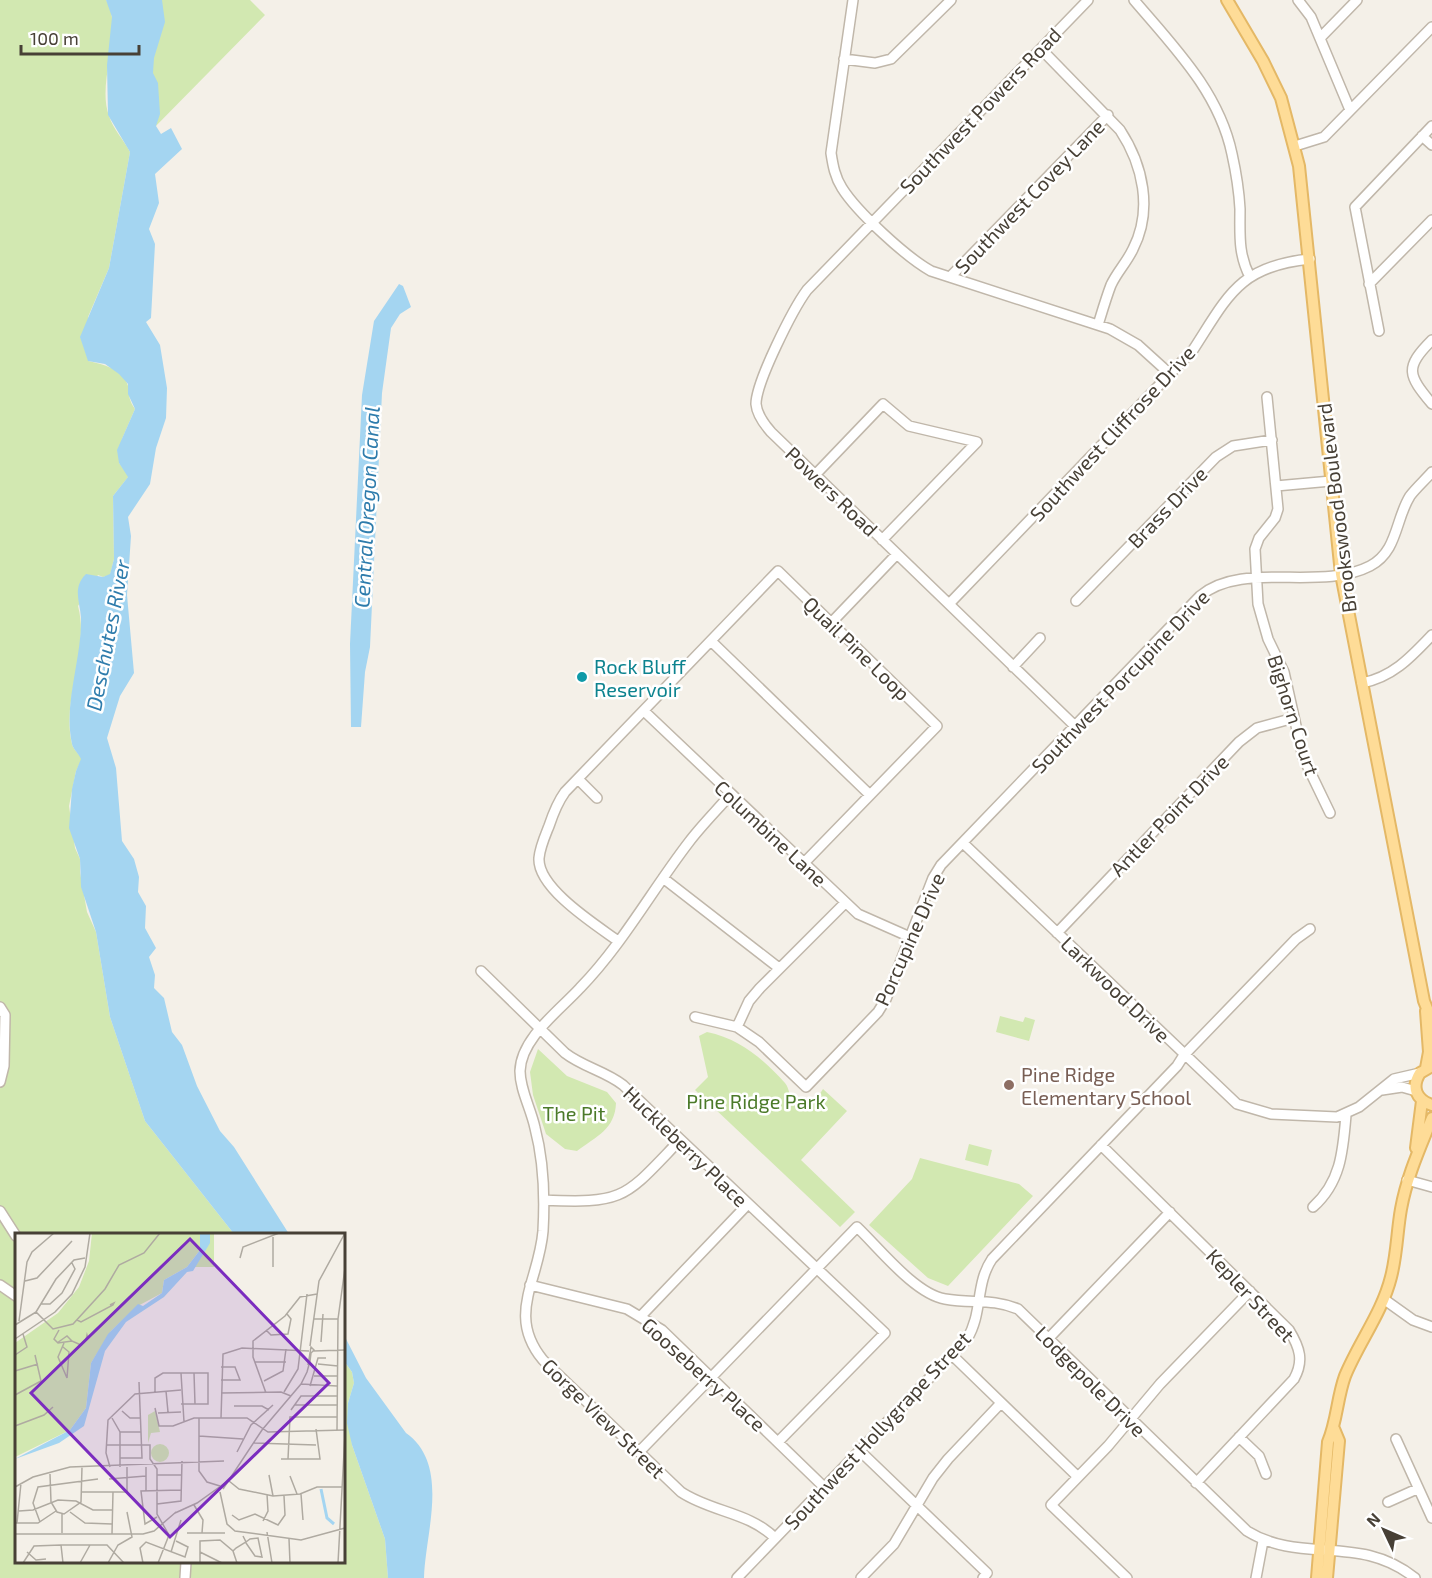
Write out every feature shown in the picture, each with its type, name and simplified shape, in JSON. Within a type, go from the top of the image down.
[{"type":"main road","name":"Brookswood Boulevard","points":[[1217,0],[1235,16]]},
{"type":"main road","name":"Brookswood Boulevard","points":[[1227,0],[1272,80],[1295,147],[1303,190],[1341,574],[1432,1021]]},
{"type":"main road","name":"Brookswood Boulevard","points":[[1423,1099],[1415,1083],[1426,1069],[1429,1052],[1427,1003]]},
{"type":"main road","points":[[1415,1155],[1423,1099]]},
{"type":"main road","points":[[1327,1578],[1324,1550],[1328,1442],[1334,1429],[1346,1376],[1385,1300],[1394,1263],[1400,1210],[1407,1180],[1415,1155],[1432,1118]]},
{"type":"main road","points":[[1317,1578],[1324,1550]]},
{"type":"street","points":[[853,0],[832,139],[833,166],[843,189],[872,221],[919,264],[950,278],[1123,335],[1138,345],[1170,374]]},
{"type":"street","points":[[844,59],[875,63],[891,59],[951,0]]},
{"type":"street","name":"Southwest Powers Road","points":[[872,221],[1088,0]]},
{"type":"street","points":[[1134,0],[1196,75],[1224,125],[1236,175],[1241,256],[1250,277]]},
{"type":"street","points":[[1298,0],[1311,17],[1350,110]]},
{"type":"street","points":[[1320,38],[1357,0]]},
{"type":"street","points":[[1295,147],[1324,137],[1432,27]]},
{"type":"street","points":[[1041,49],[1108,115],[1130,144],[1136,159],[1144,205],[1139,237],[1110,287],[1098,325]]},
{"type":"street","name":"Southwest Covey Lane","points":[[950,278],[1108,115]]},
{"type":"street","points":[[1379,331],[1355,207],[1432,126]]},
{"type":"street","points":[[1422,135],[1432,145]]},
{"type":"street","points":[[1369,284],[1432,220]]},
{"type":"street","name":"Powers Road","points":[[872,221],[820,274],[796,305],[758,396],[758,412],[762,423],[814,476],[1075,726]]},
{"type":"street","name":"Southwest Cliffrose Drive","points":[[949,604],[1193,350],[1226,298],[1250,277],[1277,264],[1310,259]]},
{"type":"street","points":[[1432,340],[1416,357],[1411,369],[1414,382],[1432,404]]},
{"type":"street","name":"Bighorn Court","points":[[1267,397],[1278,513],[1259,538],[1255,549],[1256,580],[1262,623],[1284,672],[1303,757],[1330,813]]},
{"type":"street","points":[[814,476],[883,404],[909,426],[977,442],[882,540]]},
{"type":"street","name":"Brass Drive","points":[[1077,601],[1216,457],[1233,446],[1272,440]]},
{"type":"street","name":"Southwest Porcupine Drive","points":[[963,843],[1209,589],[1227,582],[1341,574],[1370,566],[1387,551],[1395,539],[1411,495],[1432,472]]},
{"type":"street","points":[[1276,486],[1331,481]]},
{"type":"street","points":[[831,623],[897,554]]},
{"type":"street","name":"Quail Pine Loop","points":[[618,940],[574,908],[551,885],[540,868],[542,845],[557,804],[578,779],[777,572],[937,726],[804,863]]},
{"type":"street","points":[[1362,683],[1379,678],[1402,665],[1432,635]]},
{"type":"street","points":[[1013,667],[1040,638]]},
{"type":"street","points":[[711,641],[870,795]]},
{"type":"street","name":"Columbine Lane","points":[[644,711],[845,903],[868,921],[910,937]]},
{"type":"street","name":"Antler Point Drive","points":[[1057,933],[1239,742],[1257,728],[1294,718]]},
{"type":"street","points":[[578,779],[597,798]]},
{"type":"street","name":"Gorge View Street","points":[[730,795],[690,841],[595,973],[540,1030],[525,1050],[520,1070],[542,1159],[544,1200],[541,1244],[524,1320],[535,1350],[681,1492],[697,1503],[756,1522],[775,1538]]},
{"type":"street","name":"Larkwood Drive","points":[[963,843],[1224,1093],[1251,1110],[1271,1114],[1346,1115]]},
{"type":"street","name":"Porcupine Drive","points":[[737,1027],[759,1042],[806,1087],[878,1012],[886,999],[933,878],[963,843]]},
{"type":"street","points":[[663,878],[779,968]]},
{"type":"street","points":[[695,1017],[737,1027],[749,1001],[845,903]]},
{"type":"street","name":"Southwest Hollygrape Street","points":[[737,1578],[952,1355],[975,1326],[980,1280],[992,1259],[1177,1066],[1184,1054],[1296,939],[1310,929]]},
{"type":"street","name":"Huckleberry Place","points":[[481,971],[540,1030],[575,1061],[603,1072],[623,1085],[885,1333],[778,1442]]},
{"type":"street","points":[[0,1007],[5,1015],[2,1032],[4,1066],[0,1082]]},
{"type":"street","points":[[1313,1207],[1334,1183],[1340,1169],[1346,1115],[1394,1079],[1426,1069]]},
{"type":"street","points":[[1380,1090],[1402,1087],[1423,1099]]},
{"type":"street","points":[[544,1200],[593,1203],[624,1194],[637,1185],[680,1140]]},
{"type":"street","name":"Kepler Street","points":[[1101,1145],[1289,1330],[1298,1345],[1300,1368],[1294,1380],[1196,1483]]},
{"type":"street","points":[[1407,1180],[1432,1187]]},
{"type":"street","points":[[641,1316],[748,1204]]},
{"type":"street","points":[[0,1211],[15,1234]]},
{"type":"street","points":[[1048,1339],[1170,1212]]},
{"type":"street","name":"Lodgepole Drive","points":[[815,1269],[856,1227],[918,1286],[931,1295],[946,1299],[999,1301],[1018,1309],[1232,1519],[1263,1541],[1372,1554],[1389,1560],[1415,1578]]},
{"type":"street","points":[[639,1452],[815,1269]]},
{"type":"street","points":[[0,1285],[15,1295]]},
{"type":"street","name":"Gooseberry Place","points":[[530,1285],[627,1309],[662,1330],[825,1487]]},
{"type":"street","points":[[1127,1578],[1051,1504],[1160,1384],[1250,1291]]},
{"type":"street","points":[[1385,1300],[1413,1320],[1432,1327]]},
{"type":"street","points":[[952,1355],[1078,1476]]},
{"type":"street","points":[[861,1578],[894,1544],[948,1459],[1001,1403]]},
{"type":"street","points":[[1239,1437],[1259,1456],[1266,1473]]},
{"type":"street","points":[[1396,1439],[1432,1518]]},
{"type":"street","points":[[860,1451],[985,1576]]},
{"type":"street","points":[[1388,1502],[1417,1489]]},
{"type":"street","points":[[1256,1578],[1263,1541]]},
{"type":"street","points":[[185,1578],[186,1563]]},
{"type":"green space","points":[[0,0],[106,0],[113,26],[106,102],[111,121],[130,152],[109,268],[88,317],[88,361],[112,368],[122,375],[126,380],[130,401],[135,409],[122,439],[119,463],[129,476],[113,496],[114,559],[110,575],[103,577],[98,575],[78,606],[81,640],[72,692],[70,727],[73,746],[82,759],[76,771],[69,806],[75,848],[80,859],[87,912],[96,932],[110,1017],[145,1121],[233,1233],[15,1233],[15,1563],[345,1563],[345,1362],[352,1372],[354,1383],[348,1403],[352,1445],[385,1539],[388,1578],[0,1578]]},
{"type":"green space","points":[[142,0],[250,0],[265,15],[150,132]]},
{"type":"green space","points":[[1000,1016],[1023,1022],[1025,1017],[1035,1020],[1029,1041],[996,1032]]},
{"type":"green space","name":"Pine Ridge Park","points":[[707,1032],[730,1039],[768,1065],[785,1083],[793,1100],[798,1103],[805,1105],[814,1103],[823,1089],[847,1111],[801,1160],[855,1212],[840,1227],[695,1090],[708,1077],[699,1036]]},
{"type":"green space","name":"The Pit","points":[[538,1049],[567,1076],[607,1092],[616,1103],[612,1119],[604,1131],[577,1151],[565,1149],[546,1134],[533,1095],[530,1072]]},
{"type":"green space","points":[[969,1144],[992,1150],[988,1166],[965,1160]]},
{"type":"green space","points":[[920,1158],[1019,1184],[1033,1196],[948,1286],[928,1278],[869,1225],[912,1179]]},
{"type":"water","name":"Deschutes River","points":[[106,0],[162,0],[165,22],[154,58],[153,73],[158,83],[160,114],[156,126],[161,134],[171,128],[182,149],[155,174],[159,203],[149,229],[155,244],[151,318],[146,322],[160,345],[167,388],[166,418],[156,448],[150,484],[128,517],[131,536],[127,595],[134,673],[120,696],[107,738],[116,768],[122,841],[134,859],[139,877],[138,892],[146,906],[145,928],[156,948],[149,957],[155,975],[154,988],[164,998],[172,1032],[182,1045],[197,1086],[220,1131],[234,1147],[288,1233],[233,1233],[145,1121],[110,1017],[96,932],[81,887],[80,859],[69,828],[72,789],[81,759],[73,746],[70,728],[71,697],[81,634],[78,590],[86,574],[103,577],[110,574],[114,559],[113,496],[128,477],[119,463],[117,450],[135,409],[128,394],[128,384],[105,364],[88,361],[80,337],[109,268],[130,152],[108,115],[107,65],[112,17]]},
{"type":"water","name":"Central Oregon Canal","points":[[399,284],[403,286],[411,307],[400,314],[391,328],[382,393],[370,647],[365,672],[361,727],[351,727],[350,644],[362,395],[374,321]]},
{"type":"water","points":[[345,1337],[366,1378],[406,1433],[420,1447],[428,1463],[432,1481],[432,1501],[424,1578],[388,1578],[385,1539],[352,1445],[347,1423],[348,1403],[354,1383],[352,1372],[345,1362]]},
{"type":"place","name":"Rock Bluff Reservoir","points":[[582,677]]},
{"type":"place","name":"Pine Ridge Elementary School","points":[[1009,1085]]}]
